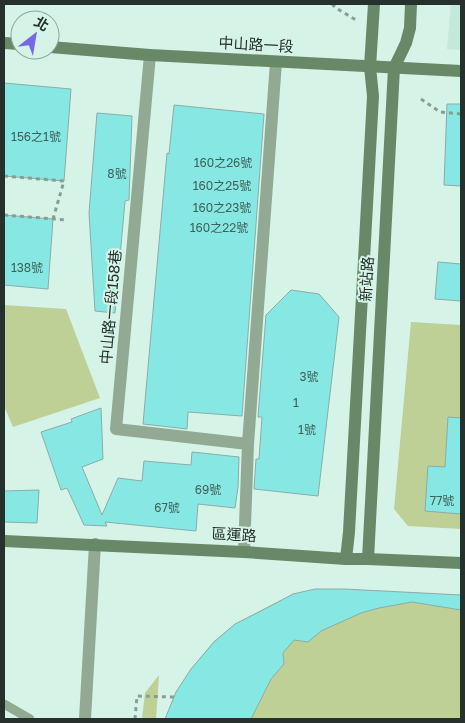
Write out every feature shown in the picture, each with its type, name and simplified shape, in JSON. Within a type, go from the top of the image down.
[{"type":"street","name":"新站路","points":[[346,559],[373,96],[370,67],[374,4]]},
{"type":"street","name":"新站路","points":[[368,559],[394,68],[406,43],[410,28],[411,4]]},
{"type":"street","name":"中山路一段","points":[[60,48],[150,55],[461,71]]},
{"type":"street","name":"中山路一段158巷","points":[[150,55],[116,429],[248,444]]},
{"type":"street","points":[[244,552],[248,444],[276,62]]},
{"type":"street","name":"區運路","points":[[4,541],[95,544],[346,559],[461,563]]},
{"type":"street","points":[[85,719],[95,544]]},
{"type":"lane","points":[[4,704],[30,719]]},
{"type":"path","points":[[332,4],[356,20]]},
{"type":"path","points":[[421,99],[440,112],[461,114]]},
{"type":"path","points":[[4,176],[64,181],[53,219]]},
{"type":"path","points":[[4,215],[67,220]]},
{"type":"path","points":[[135,719],[137,696],[174,697]]},
{"type":"shaded area","points":[[451,4],[461,4],[461,50],[447,49]]},
{"type":"green space","points":[[4,305],[66,309],[100,398],[13,427],[4,406]]},
{"type":"green space","points":[[411,322],[461,325],[461,529],[408,526],[394,509]]},
{"type":"green space","points":[[315,589],[461,595],[461,719],[165,719],[176,692],[191,669],[214,641],[235,624],[263,609],[293,594]]},
{"type":"green space","points":[[159,675],[156,719],[142,719],[145,693]]},
{"type":"building","points":[[4,83],[71,89],[64,181],[4,176]]},
{"type":"building","points":[[447,104],[461,104],[461,186],[444,185]]},
{"type":"building","points":[[174,105],[264,114],[242,416],[188,412],[187,429],[143,424],[167,153],[169,154]]},
{"type":"building","points":[[97,113],[132,116],[129,200],[125,201],[115,313],[95,311],[89,213]]},
{"type":"building","points":[[4,215],[53,219],[48,289],[4,285]]},
{"type":"building","points":[[438,262],[461,264],[461,301],[435,299]]},
{"type":"building","points":[[291,290],[319,294],[339,317],[318,496],[254,489],[256,459],[259,459],[262,417],[258,417],[266,315]]},
{"type":"building","points":[[101,408],[103,459],[82,467],[102,515],[118,478],[142,481],[144,461],[191,465],[192,452],[239,457],[235,508],[198,504],[196,531],[105,522],[107,526],[84,525],[67,488],[61,490],[41,432],[72,422],[71,419]]},
{"type":"building","points":[[448,417],[461,418],[461,514],[425,511],[428,466],[445,467]]},
{"type":"building","points":[[39,490],[37,523],[4,522],[4,491]]},
{"type":"building","points":[[315,589],[461,595],[461,610],[412,602],[361,613],[321,631],[308,642],[294,640],[283,653],[284,664],[271,679],[251,719],[165,719],[176,692],[191,669],[214,642],[235,624],[293,594]]}]
